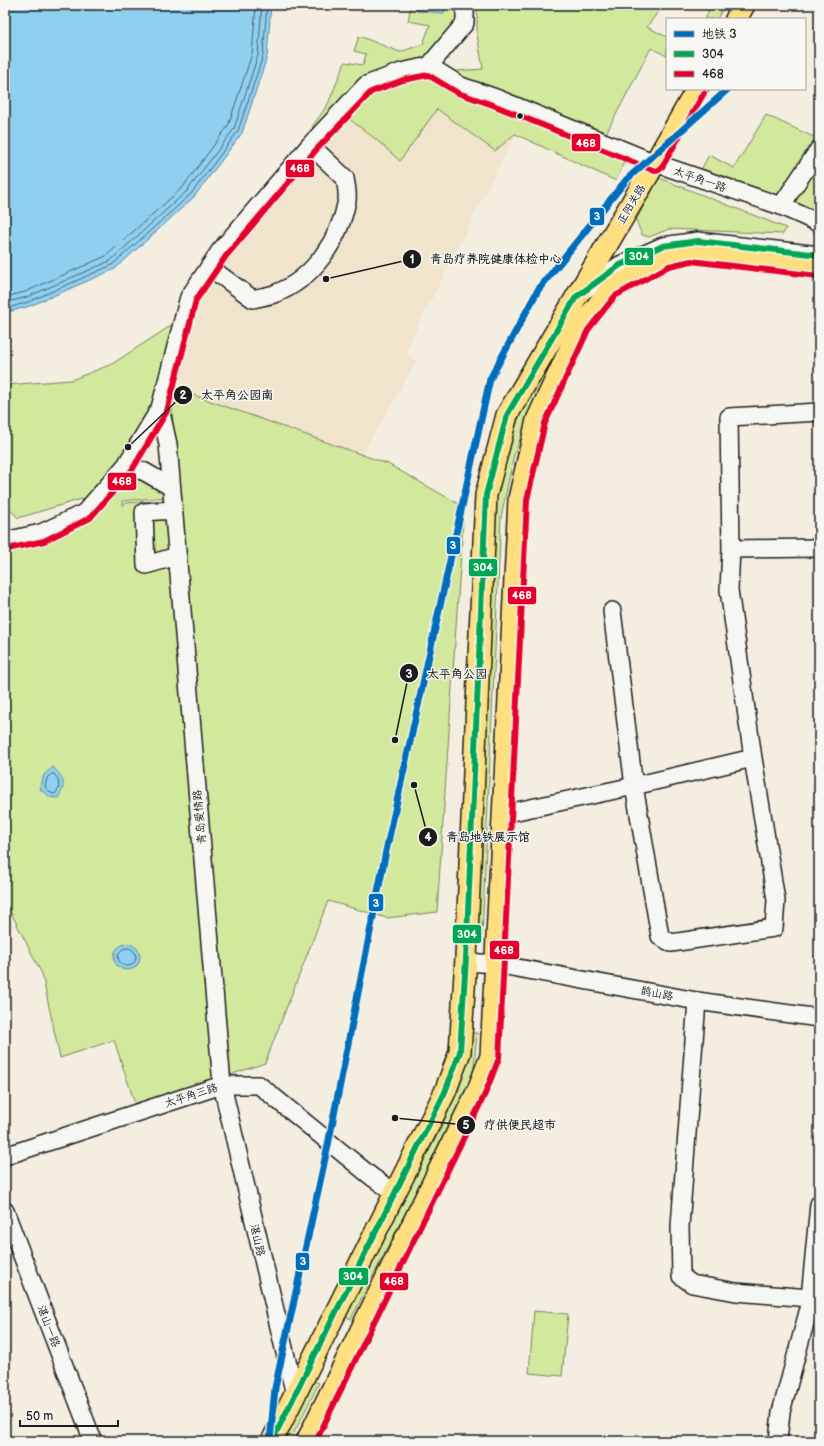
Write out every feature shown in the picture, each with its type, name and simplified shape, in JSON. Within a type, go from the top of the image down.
[{"type":"main road","points":[[737,18],[744,5]]},
{"type":"main road","name":"正阳关路","points":[[272,1441],[445,1092],[460,1052],[466,962],[486,495],[507,415],[696,90]]},
{"type":"main road","points":[[307,1441],[478,1090],[491,1056],[519,499],[537,420],[581,326],[610,290],[666,258],[691,254],[819,263]]},
{"type":"street","points":[[5,541],[41,533],[84,513],[126,465],[160,408],[189,297],[220,251],[310,145],[366,84],[401,72],[428,66],[465,23],[464,5]]},
{"type":"street","name":"太平角一路","points":[[428,66],[461,86],[496,98],[655,163],[781,206],[819,223]]},
{"type":"street","points":[[209,267],[253,299],[275,294],[295,283],[311,270],[328,248],[340,226],[347,199],[346,178],[310,145]]},
{"type":"street","points":[[781,206],[819,149]]},
{"type":"street","points":[[576,296],[620,265],[663,246],[698,241],[819,263]]},
{"type":"street","name":"青岛爱情路","points":[[160,408],[168,444],[222,1085]]},
{"type":"street","points":[[612,611],[634,786],[660,936],[671,943],[774,928],[776,900],[753,758],[729,590],[731,549],[729,417],[819,412]]},
{"type":"street","points":[[126,465],[146,472],[171,487]]},
{"type":"street","points":[[173,510],[144,512],[146,565],[177,553]]},
{"type":"street","points":[[731,549],[819,548]]},
{"type":"street","points":[[503,814],[634,786],[753,758]]},
{"type":"street","name":"鹊山路","points":[[466,962],[496,964],[697,1001],[819,1018]]},
{"type":"street","points":[[697,1001],[680,1226],[681,1276],[692,1284],[812,1307]]},
{"type":"street","name":"太平角三路","points":[[5,1156],[222,1085],[259,1085],[372,1177],[395,1193]]},
{"type":"street","name":"湛山路","points":[[222,1085],[295,1395]]},
{"type":"street","points":[[778,1441],[781,1412],[812,1307],[819,1204]]},
{"type":"street","name":"湛山一路","points":[[5,1211],[93,1441]]},
{"type":"shaded area","points":[[370,94],[523,119],[405,352],[417,361],[362,455],[171,388],[195,301],[227,254]]},
{"type":"green space","points":[[411,5],[462,5],[462,22],[427,63],[404,68],[317,131],[312,127],[328,104],[345,62],[363,65],[366,54],[354,51],[359,36],[400,52],[423,44],[430,25],[408,21]]},
{"type":"green space","points":[[477,5],[663,5],[647,27],[666,36],[666,56],[651,48],[600,145],[625,160],[616,181],[515,134],[495,151],[437,109],[400,161],[378,141],[343,114],[370,88],[402,75],[483,69],[477,35]]},
{"type":"green space","points":[[696,5],[725,5],[718,18],[706,18],[709,11]]},
{"type":"green space","points":[[766,115],[818,139],[780,198],[701,170],[709,155],[734,168]]},
{"type":"green space","points":[[819,159],[819,219],[788,205]]},
{"type":"green space","points":[[659,178],[786,228],[783,234],[669,229],[649,237],[642,235],[636,220]]},
{"type":"green space","points":[[175,323],[152,404],[118,464],[85,498],[18,518],[5,504],[5,385],[71,380],[112,364]]},
{"type":"green space","points":[[550,351],[558,354],[536,397],[514,455],[501,517],[482,936],[474,936],[492,517],[506,453],[528,393]]},
{"type":"green space","points":[[171,387],[388,464],[464,507],[437,912],[387,918],[328,901],[265,1063],[136,1107],[114,1040],[60,1058],[42,974],[5,901],[5,548],[84,521],[129,476],[164,489],[166,497],[122,501],[122,506],[126,503],[163,500],[177,501]]},
{"type":"green space","points":[[470,1033],[477,1033],[474,1068],[467,1093],[351,1319],[342,1315],[439,1132],[459,1089],[465,1066]]},
{"type":"green space","points":[[534,1311],[568,1314],[562,1376],[529,1373]]},
{"type":"green space","points":[[310,1379],[319,1383],[290,1441],[279,1441]]},
{"type":"water","points":[[5,5],[271,5],[267,57],[242,133],[194,197],[115,269],[30,306],[5,313]]},
{"type":"water","points":[[417,5],[445,5],[444,13],[417,11]]},
{"type":"water","points":[[53,767],[63,781],[63,789],[58,798],[50,797],[40,789],[44,775]]},
{"type":"water","points":[[127,944],[136,948],[140,957],[136,966],[127,970],[118,966],[114,957],[118,948]]},
{"type":"metro line","name":"3","points":[[270,1441],[275,1388],[328,1145],[386,851],[490,379],[538,290],[627,179],[727,90]]},
{"type":"transit line","name":"468","points":[[7,549],[44,541],[90,518],[132,470],[167,411],[196,300],[226,256],[316,150],[371,92],[403,80],[428,75],[458,93],[493,105],[655,171],[662,167],[704,93]]},
{"type":"transit line","name":"304","points":[[272,1441],[445,1092],[460,1052],[466,958],[486,495],[507,415],[576,297],[620,265],[663,246],[698,241],[819,255]]},
{"type":"transit line","name":"468","points":[[316,1441],[485,1094],[499,1058],[527,500],[545,423],[588,330],[615,296],[669,266],[691,261],[818,276]]},
{"type":"place","name":"青岛疗养院健康体检中心","points":[[326,279]]},
{"type":"place","name":"太平角公园南","points":[[128,447]]},
{"type":"place","name":"太平角公园","points":[[395,740]]},
{"type":"place","name":"青岛地铁展示馆","points":[[414,785]]},
{"type":"place","name":"疗供便民超市","points":[[395,1118]]}]
